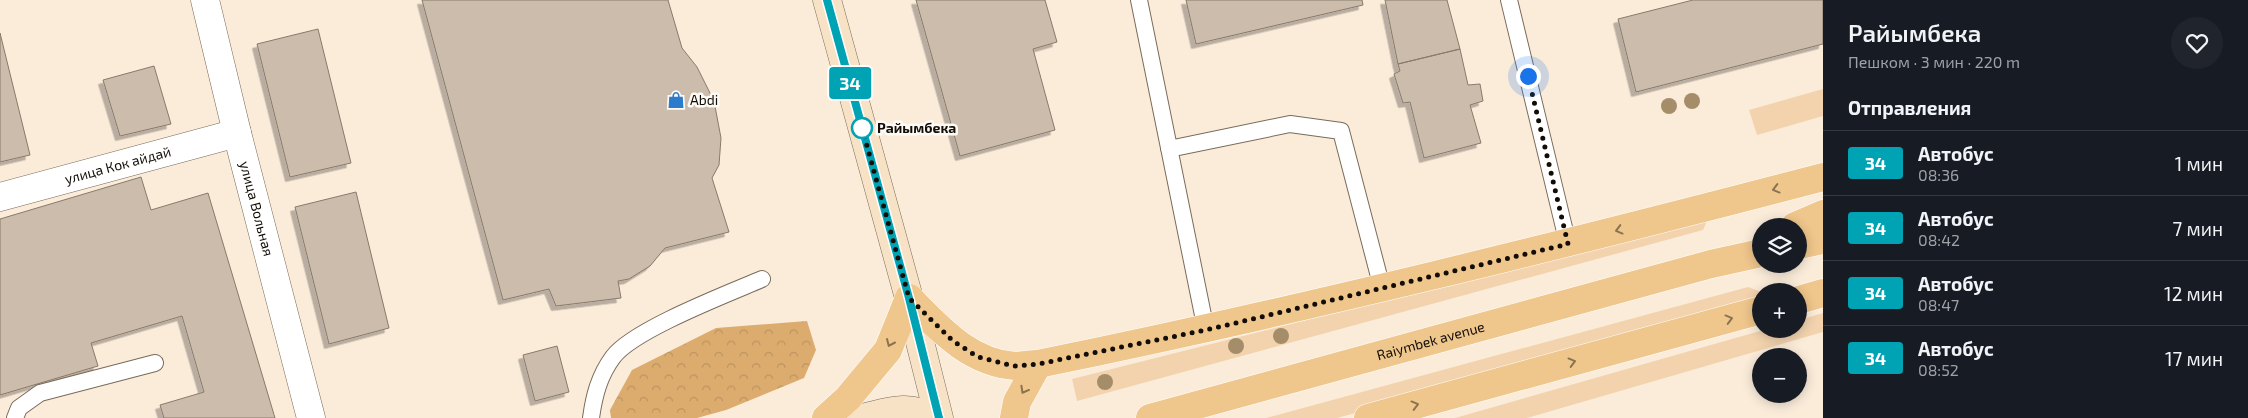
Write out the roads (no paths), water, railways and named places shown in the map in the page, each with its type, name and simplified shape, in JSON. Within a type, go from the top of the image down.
[{"type":"main road","points":[[827,0],[909,298],[939,418]]},
{"type":"main road","points":[[909,298],[953,341],[978,357],[1014,366],[1038,364],[1206,330],[1568,244],[1823,177]]},
{"type":"main road","points":[[1807,221],[1823,214]]},
{"type":"main road","points":[[1807,243],[1823,240]]},
{"type":"main road","name":"Raiymbek avenue","points":[[1712,264],[1752,245]]},
{"type":"main road","name":"Raiymbek avenue","points":[[1150,418],[1712,264],[1752,255]]},
{"type":"main road","points":[[1807,298],[1823,293]]},
{"type":"main road","points":[[826,418],[848,398],[888,350],[909,298]]},
{"type":"main road","points":[[1368,418],[1752,312]]},
{"type":"main road","points":[[1014,418],[1017,402],[1038,364]]},
{"type":"main road","points":[[862,418],[901,409],[922,412],[931,418]]},
{"type":"street","name":"улица Вольная","points":[[205,0],[310,418]]},
{"type":"street","name":"улица Кок айдай","points":[[0,197],[237,133]]},
{"type":"lane","points":[[1139,0],[1206,330]]},
{"type":"lane","points":[[1510,0],[1568,244]]},
{"type":"lane","points":[[1169,149],[1290,124],[1341,131],[1382,288]]},
{"type":"lane","points":[[591,418],[594,400],[602,375],[614,356],[634,338],[762,279]]},
{"type":"lane","points":[[15,418],[19,408],[40,393],[155,363]]},
{"type":"place","name":"Abdi","points":[[676,100]]},
{"type":"place","name":"Райымбека","points":[[862,128]]}]
